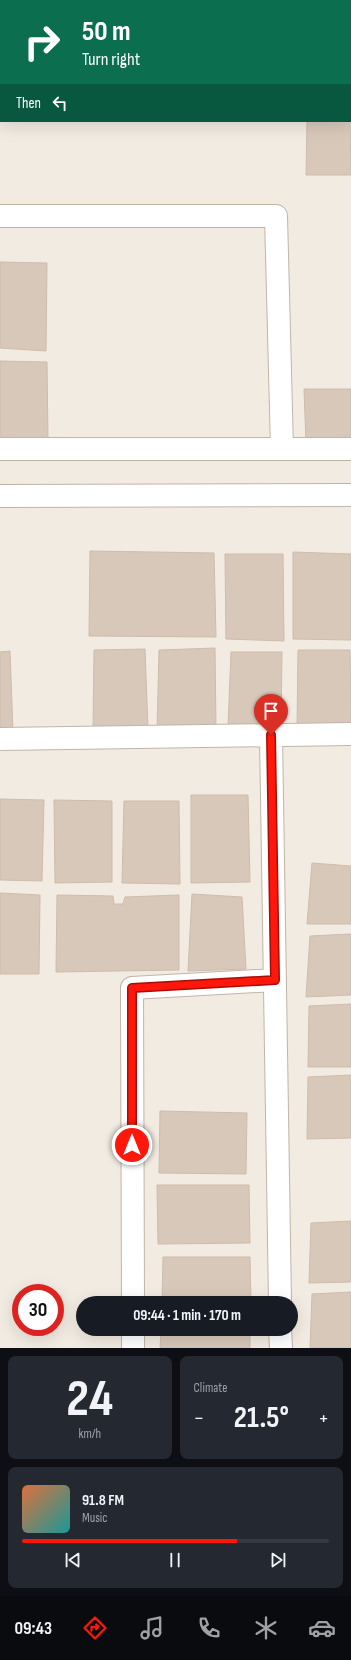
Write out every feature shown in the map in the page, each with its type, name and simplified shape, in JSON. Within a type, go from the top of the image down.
[{"type":"street","points":[[0,216],[276,216],[282,449]]},
{"type":"street","points":[[0,449],[351,449]]},
{"type":"street","points":[[0,496],[351,495]]},
{"type":"street","points":[[0,739],[351,734]]},
{"type":"street","points":[[271,735],[280,1296]]},
{"type":"street","points":[[133,1296],[132,988],[275,980]]},
{"type":"street","points":[[133,1336],[133,1348]]},
{"type":"street","points":[[280,1336],[281,1348]]},
{"type":"building","points":[[307,122],[350,122],[351,175],[306,175]]},
{"type":"building","points":[[0,262],[47,263],[46,351],[0,348]]},
{"type":"building","points":[[0,361],[47,362],[48,443],[0,445]]},
{"type":"building","points":[[304,389],[351,389],[351,442],[306,443]]},
{"type":"building","points":[[90,551],[214,553],[216,637],[89,636]]},
{"type":"building","points":[[293,552],[351,554],[351,640],[293,639]]},
{"type":"building","points":[[225,554],[283,554],[284,641],[226,639]]},
{"type":"building","points":[[215,648],[216,731],[157,732],[159,650]]},
{"type":"building","points":[[145,649],[148,730],[93,731],[94,650]]},
{"type":"building","points":[[298,650],[350,650],[351,725],[297,729]]},
{"type":"building","points":[[10,651],[13,732],[0,732],[0,652]]},
{"type":"building","points":[[231,652],[282,652],[281,724],[228,727]]},
{"type":"building","points":[[191,795],[248,795],[250,882],[191,883]]},
{"type":"building","points":[[0,799],[44,800],[42,881],[0,880]]},
{"type":"building","points":[[54,800],[112,801],[112,882],[55,883]]},
{"type":"building","points":[[124,801],[179,801],[180,884],[122,883]]},
{"type":"building","points":[[312,863],[351,866],[351,924],[307,924]]},
{"type":"building","points":[[0,893],[40,895],[39,974],[0,974]]},
{"type":"building","points":[[192,894],[242,897],[246,969],[188,971]]},
{"type":"building","points":[[57,895],[113,896],[114,904],[123,904],[125,897],[179,895],[179,970],[56,972]]},
{"type":"building","points":[[351,934],[351,995],[306,997],[310,936]]},
{"type":"building","points":[[351,1004],[351,1067],[308,1067],[309,1006]]},
{"type":"building","points":[[351,1075],[351,1138],[307,1139],[308,1077]]},
{"type":"building","points":[[160,1111],[247,1113],[246,1174],[159,1173]]},
{"type":"building","points":[[157,1185],[249,1185],[250,1243],[158,1244]]},
{"type":"building","points":[[351,1221],[351,1282],[309,1283],[311,1223]]},
{"type":"building","points":[[163,1257],[250,1257],[251,1296],[162,1296]]},
{"type":"building","points":[[351,1292],[351,1348],[310,1348],[312,1294]]},
{"type":"building","points":[[161,1336],[250,1336],[250,1348],[160,1348]]},
{"type":"route","points":[[132,1145],[132,988],[275,980],[271,735]]}]
